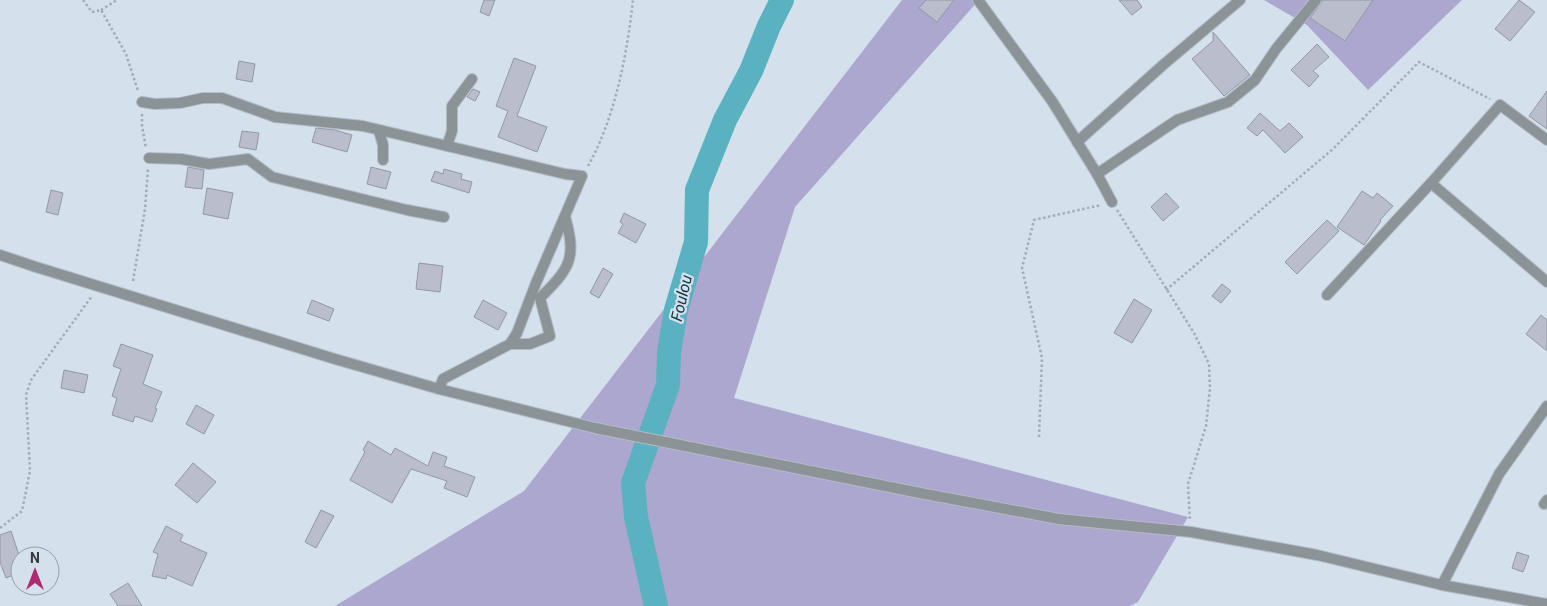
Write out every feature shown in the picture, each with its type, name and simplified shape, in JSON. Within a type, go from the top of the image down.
[{"type":"street","points":[[978,0],[1052,101],[1112,202]]},
{"type":"street","points":[[1077,142],[1163,64],[1240,0]]},
{"type":"street","points":[[1097,174],[1177,120],[1228,102],[1255,80],[1276,49],[1316,0]]},
{"type":"street","points":[[447,146],[452,131],[452,106],[472,79]]},
{"type":"street","points":[[142,102],[155,104],[180,103],[203,98],[222,98],[275,118],[362,126],[565,174],[582,176],[536,283],[518,333],[510,344]]},
{"type":"street","points":[[1327,294],[1431,183],[1500,105],[1547,140]]},
{"type":"street","points":[[380,131],[383,145],[383,160]]},
{"type":"street","points":[[149,158],[181,159],[209,164],[248,160],[272,177],[355,198],[444,217]]},
{"type":"street","points":[[1431,183],[1547,282]]},
{"type":"street","points":[[439,389],[443,378],[510,344],[530,344],[550,336],[540,298],[560,278],[570,261],[570,235],[564,216]]},
{"type":"street","points":[[0,254],[335,359],[439,389],[595,428],[910,492],[1059,519],[1191,532],[1316,555],[1442,585],[1547,604]]},
{"type":"street","points":[[1442,585],[1499,474],[1547,406]]},
{"type":"path","points":[[83,0],[92,12],[101,10],[117,0]]},
{"type":"path","points":[[582,176],[598,148],[614,102],[630,27],[632,0]]},
{"type":"path","points":[[101,10],[126,54],[142,102],[142,126],[149,158],[145,208],[133,281]]},
{"type":"path","points":[[1166,290],[1333,149],[1419,62],[1500,105]]},
{"type":"path","points":[[1039,437],[1042,358],[1022,268],[1034,220],[1112,202],[1194,333],[1209,364],[1210,388],[1206,426],[1188,484],[1191,532]]},
{"type":"path","points":[[0,528],[22,511],[30,471],[26,395],[31,380],[98,286]]},
{"type":"shaded area","points":[[902,0],[979,0],[795,207],[734,398],[1188,517],[1138,602],[1130,606],[335,606],[524,491]]},
{"type":"shaded area","points":[[1264,0],[1462,0],[1368,90],[1307,25]]},
{"type":"building","points":[[484,0],[495,0],[489,16],[480,12]]},
{"type":"building","points":[[926,0],[954,0],[937,22],[919,8]]},
{"type":"building","points":[[1119,0],[1137,0],[1142,7],[1132,15]]},
{"type":"building","points":[[1323,0],[1373,0],[1345,41],[1310,18]]},
{"type":"building","points":[[1519,0],[1535,12],[1510,41],[1495,29]]},
{"type":"building","points":[[1213,32],[1250,75],[1224,96],[1192,59],[1213,41]]},
{"type":"building","points":[[1317,44],[1329,57],[1313,71],[1319,76],[1309,87],[1291,70]]},
{"type":"building","points":[[514,58],[536,66],[517,116],[547,127],[537,152],[498,137],[508,111],[496,106]]},
{"type":"building","points":[[239,61],[255,64],[252,82],[236,79]]},
{"type":"building","points":[[473,89],[480,92],[475,101],[467,97]]},
{"type":"building","points":[[1547,91],[1547,129],[1529,116]]},
{"type":"building","points":[[1260,113],[1280,131],[1289,123],[1303,137],[1285,153],[1263,130],[1257,136],[1247,128]]},
{"type":"building","points":[[316,128],[335,130],[352,135],[347,152],[312,142]]},
{"type":"building","points":[[242,131],[259,133],[256,150],[239,147]]},
{"type":"building","points":[[188,167],[204,170],[202,189],[185,187]]},
{"type":"building","points":[[371,167],[391,172],[386,189],[367,184]]},
{"type":"building","points":[[444,169],[462,174],[461,179],[472,182],[469,193],[431,181],[435,171],[443,174]]},
{"type":"building","points":[[207,188],[233,193],[228,219],[203,214]]},
{"type":"building","points":[[51,190],[63,193],[58,215],[46,212]]},
{"type":"building","points":[[1362,191],[1373,198],[1377,193],[1393,206],[1380,220],[1364,245],[1337,227]]},
{"type":"building","points":[[1166,193],[1179,207],[1163,221],[1151,207]]},
{"type":"building","points":[[624,213],[646,224],[636,243],[618,233],[623,224],[620,222]]},
{"type":"building","points":[[1327,220],[1339,231],[1297,274],[1285,262]]},
{"type":"building","points":[[419,263],[443,266],[440,292],[416,289]]},
{"type":"building","points":[[603,268],[613,274],[599,298],[590,293]]},
{"type":"building","points":[[1222,284],[1231,291],[1221,303],[1212,296]]},
{"type":"building","points":[[1134,299],[1152,310],[1132,343],[1114,333]]},
{"type":"building","points":[[312,300],[334,309],[329,321],[307,313]]},
{"type":"building","points":[[483,300],[507,313],[498,330],[474,317]]},
{"type":"building","points":[[1541,315],[1547,320],[1547,351],[1526,334]]},
{"type":"building","points":[[121,344],[153,355],[143,384],[162,392],[155,408],[157,409],[152,422],[135,416],[133,422],[112,415],[117,398],[112,396],[121,369],[113,366]]},
{"type":"building","points":[[64,370],[88,375],[84,393],[61,388]]},
{"type":"building","points":[[196,405],[214,415],[204,434],[186,424]]},
{"type":"building","points":[[368,441],[391,455],[395,448],[428,466],[433,452],[447,457],[444,466],[475,477],[467,497],[444,488],[447,481],[411,469],[392,503],[350,480],[365,452],[363,450]]},
{"type":"building","points":[[193,463],[216,482],[197,503],[175,485]]},
{"type":"building","points":[[321,510],[334,516],[316,548],[305,542]]},
{"type":"building","points":[[166,526],[183,535],[180,541],[207,553],[192,586],[167,575],[166,579],[152,576],[158,554],[153,552]]},
{"type":"building","points":[[11,531],[16,546],[10,546],[10,576],[6,578],[0,562],[0,535]]},
{"type":"building","points":[[1517,552],[1529,556],[1523,572],[1512,568]]},
{"type":"building","points":[[128,583],[142,606],[118,606],[110,594]]},
{"type":"waterway","name":"Foulou","points":[[656,606],[636,517],[633,483],[668,385],[669,352],[676,310],[696,242],[697,190],[725,120],[751,71],[769,26],[782,0]]}]
